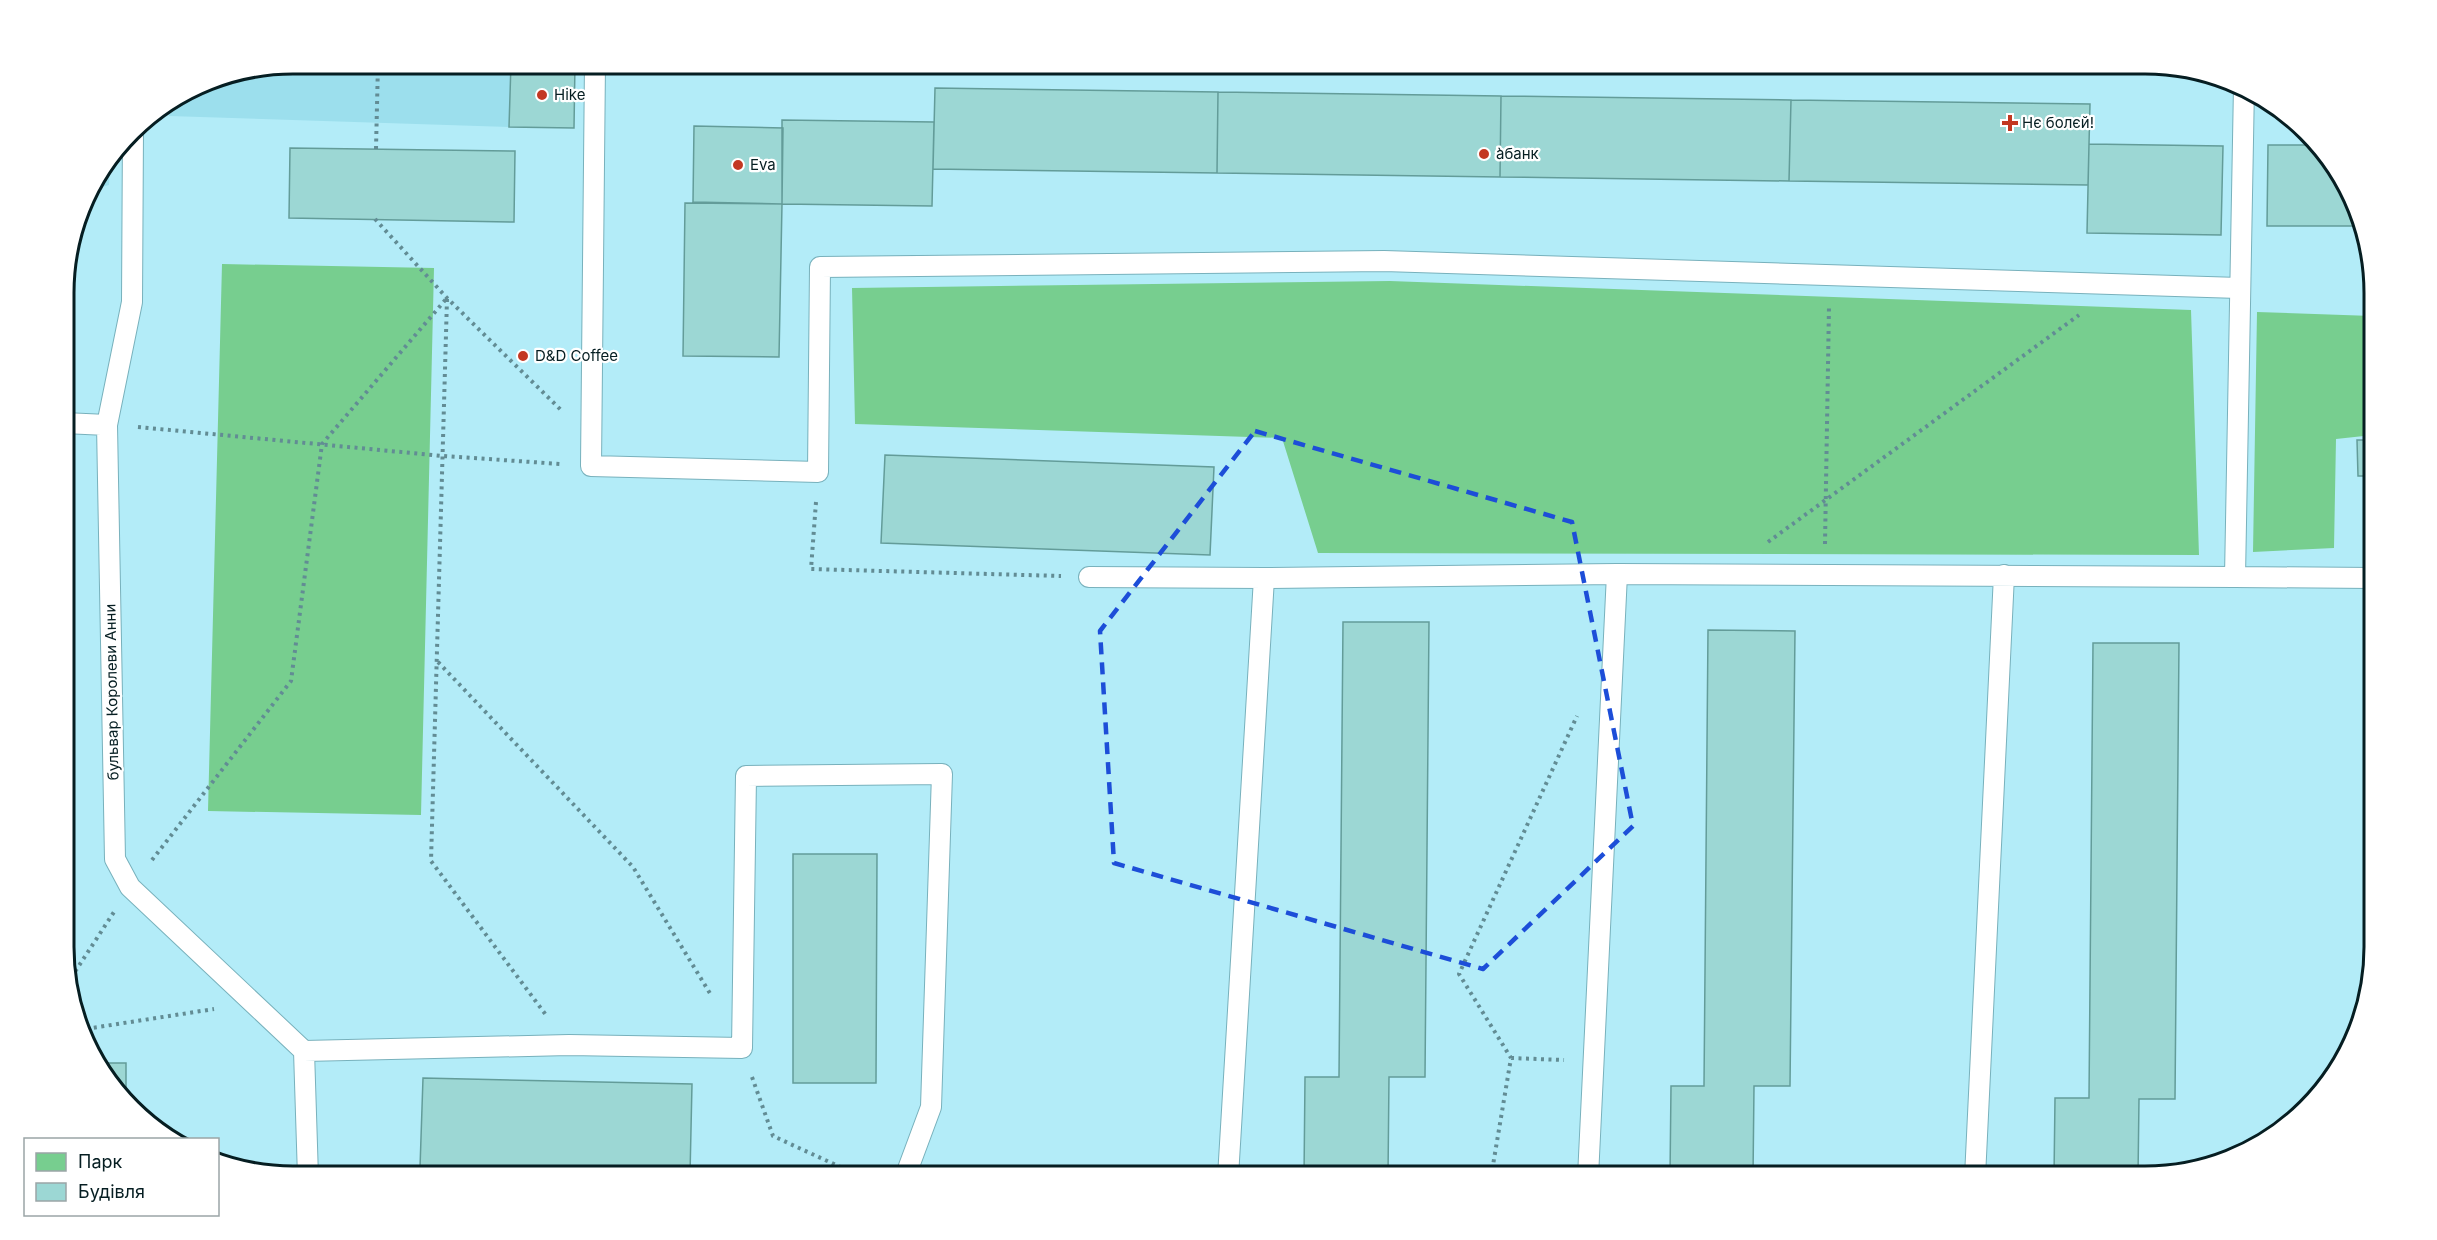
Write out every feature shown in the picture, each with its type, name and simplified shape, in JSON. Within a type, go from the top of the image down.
[{"type":"lane","points":[[595,74],[591,466],[818,472],[820,267],[1384,261],[2239,288]]},
{"type":"lane","points":[[2235,577],[2244,97]]},
{"type":"lane","name":"бульвар Королеви Анни","points":[[133,143],[132,302],[107,424],[116,859],[130,887],[304,1051]]},
{"type":"lane","points":[[74,423],[107,424]]},
{"type":"lane","points":[[1588,1166],[1617,574]]},
{"type":"lane","points":[[1976,1166],[2004,574]]},
{"type":"lane","points":[[1089,577],[2004,574],[2364,578]]},
{"type":"lane","points":[[1229,1166],[1264,578]]},
{"type":"lane","points":[[308,1166],[304,1051],[569,1046],[742,1048],[746,777],[942,774],[931,1107],[909,1166]]},
{"type":"path","points":[[376,149],[378,74]]},
{"type":"path","points":[[375,219],[447,298],[591,440]]},
{"type":"path","points":[[1824,575],[1829,275]]},
{"type":"path","points":[[1723,575],[2119,285]]},
{"type":"path","points":[[75,972],[130,887],[291,681],[322,444],[447,298]]},
{"type":"path","points":[[447,298],[431,861],[569,1046]]},
{"type":"path","points":[[107,424],[443,456],[591,466]]},
{"type":"path","points":[[818,472],[811,569],[1089,577]]},
{"type":"path","points":[[437,661],[633,867],[712,997]]},
{"type":"path","points":[[1493,1166],[1511,1058],[1459,974],[1579,712]]},
{"type":"path","points":[[89,1028],[252,1003]]},
{"type":"path","points":[[742,1048],[772,1136],[838,1166]]},
{"type":"path","points":[[1511,1058],[1593,1062]]},
{"type":"highlighted area","points":[[1255,431],[1572,522],[1633,826],[1483,969],[1114,863],[1100,631]]},
{"type":"shaded area","points":[[511,74],[509,127],[169,116],[171,110],[208,90],[264,75]]},
{"type":"shaded area","points":[[110,172],[109,185],[101,187]]},
{"type":"green space","points":[[222,264],[434,268],[421,815],[208,811]]},
{"type":"green space","points":[[1390,281],[2191,310],[2199,555],[1318,553],[1282,438],[855,424],[852,288]]},
{"type":"green space","points":[[2257,312],[2364,316],[2364,436],[2336,439],[2334,548],[2253,552]]},
{"type":"building","name":"Hike","points":[[511,74],[575,74],[574,128],[509,127]]},
{"type":"building","points":[[935,88],[1218,92],[1217,173],[933,169]]},
{"type":"building","points":[[1218,92],[1501,96],[1500,177],[1217,173]]},
{"type":"building","points":[[1501,96],[1791,100],[1789,181],[1500,177]]},
{"type":"building","points":[[1791,100],[2090,104],[2088,185],[1789,181]]},
{"type":"building","points":[[782,120],[934,122],[932,206],[782,204]]},
{"type":"building","name":"Eva","points":[[694,126],[783,128],[782,204],[693,202]]},
{"type":"building","points":[[2089,144],[2223,146],[2221,235],[2087,233]]},
{"type":"building","points":[[2268,145],[2306,145],[2327,171],[2341,195],[2353,226],[2267,226]]},
{"type":"building","points":[[290,148],[515,151],[514,222],[289,218]]},
{"type":"building","points":[[685,203],[782,204],[779,357],[683,356]]},
{"type":"building","points":[[2357,440],[2364,440],[2364,476],[2358,476]]},
{"type":"building","points":[[885,455],[1214,467],[1210,555],[881,543]]},
{"type":"building","points":[[1343,622],[1429,622],[1425,1077],[1389,1077],[1388,1166],[1304,1166],[1305,1077],[1339,1077]]},
{"type":"building","points":[[1708,630],[1795,631],[1790,1086],[1754,1086],[1753,1166],[1670,1166],[1671,1086],[1704,1086]]},
{"type":"building","points":[[2093,643],[2179,643],[2175,1099],[2139,1099],[2138,1166],[2054,1166],[2055,1098],[2089,1098]]},
{"type":"building","points":[[793,854],[877,854],[876,1083],[793,1083]]},
{"type":"building","points":[[106,1063],[126,1063],[126,1090]]},
{"type":"building","points":[[423,1078],[692,1084],[690,1166],[420,1166]]},
{"type":"place","name":"Hike","points":[[542,95]]},
{"type":"place","name":"Нє болєй!","points":[[2010,123]]},
{"type":"place","name":"а̀банк","points":[[1484,154]]},
{"type":"place","name":"Eva","points":[[738,165]]},
{"type":"place","name":"D&D Coffee","points":[[523,356]]}]
